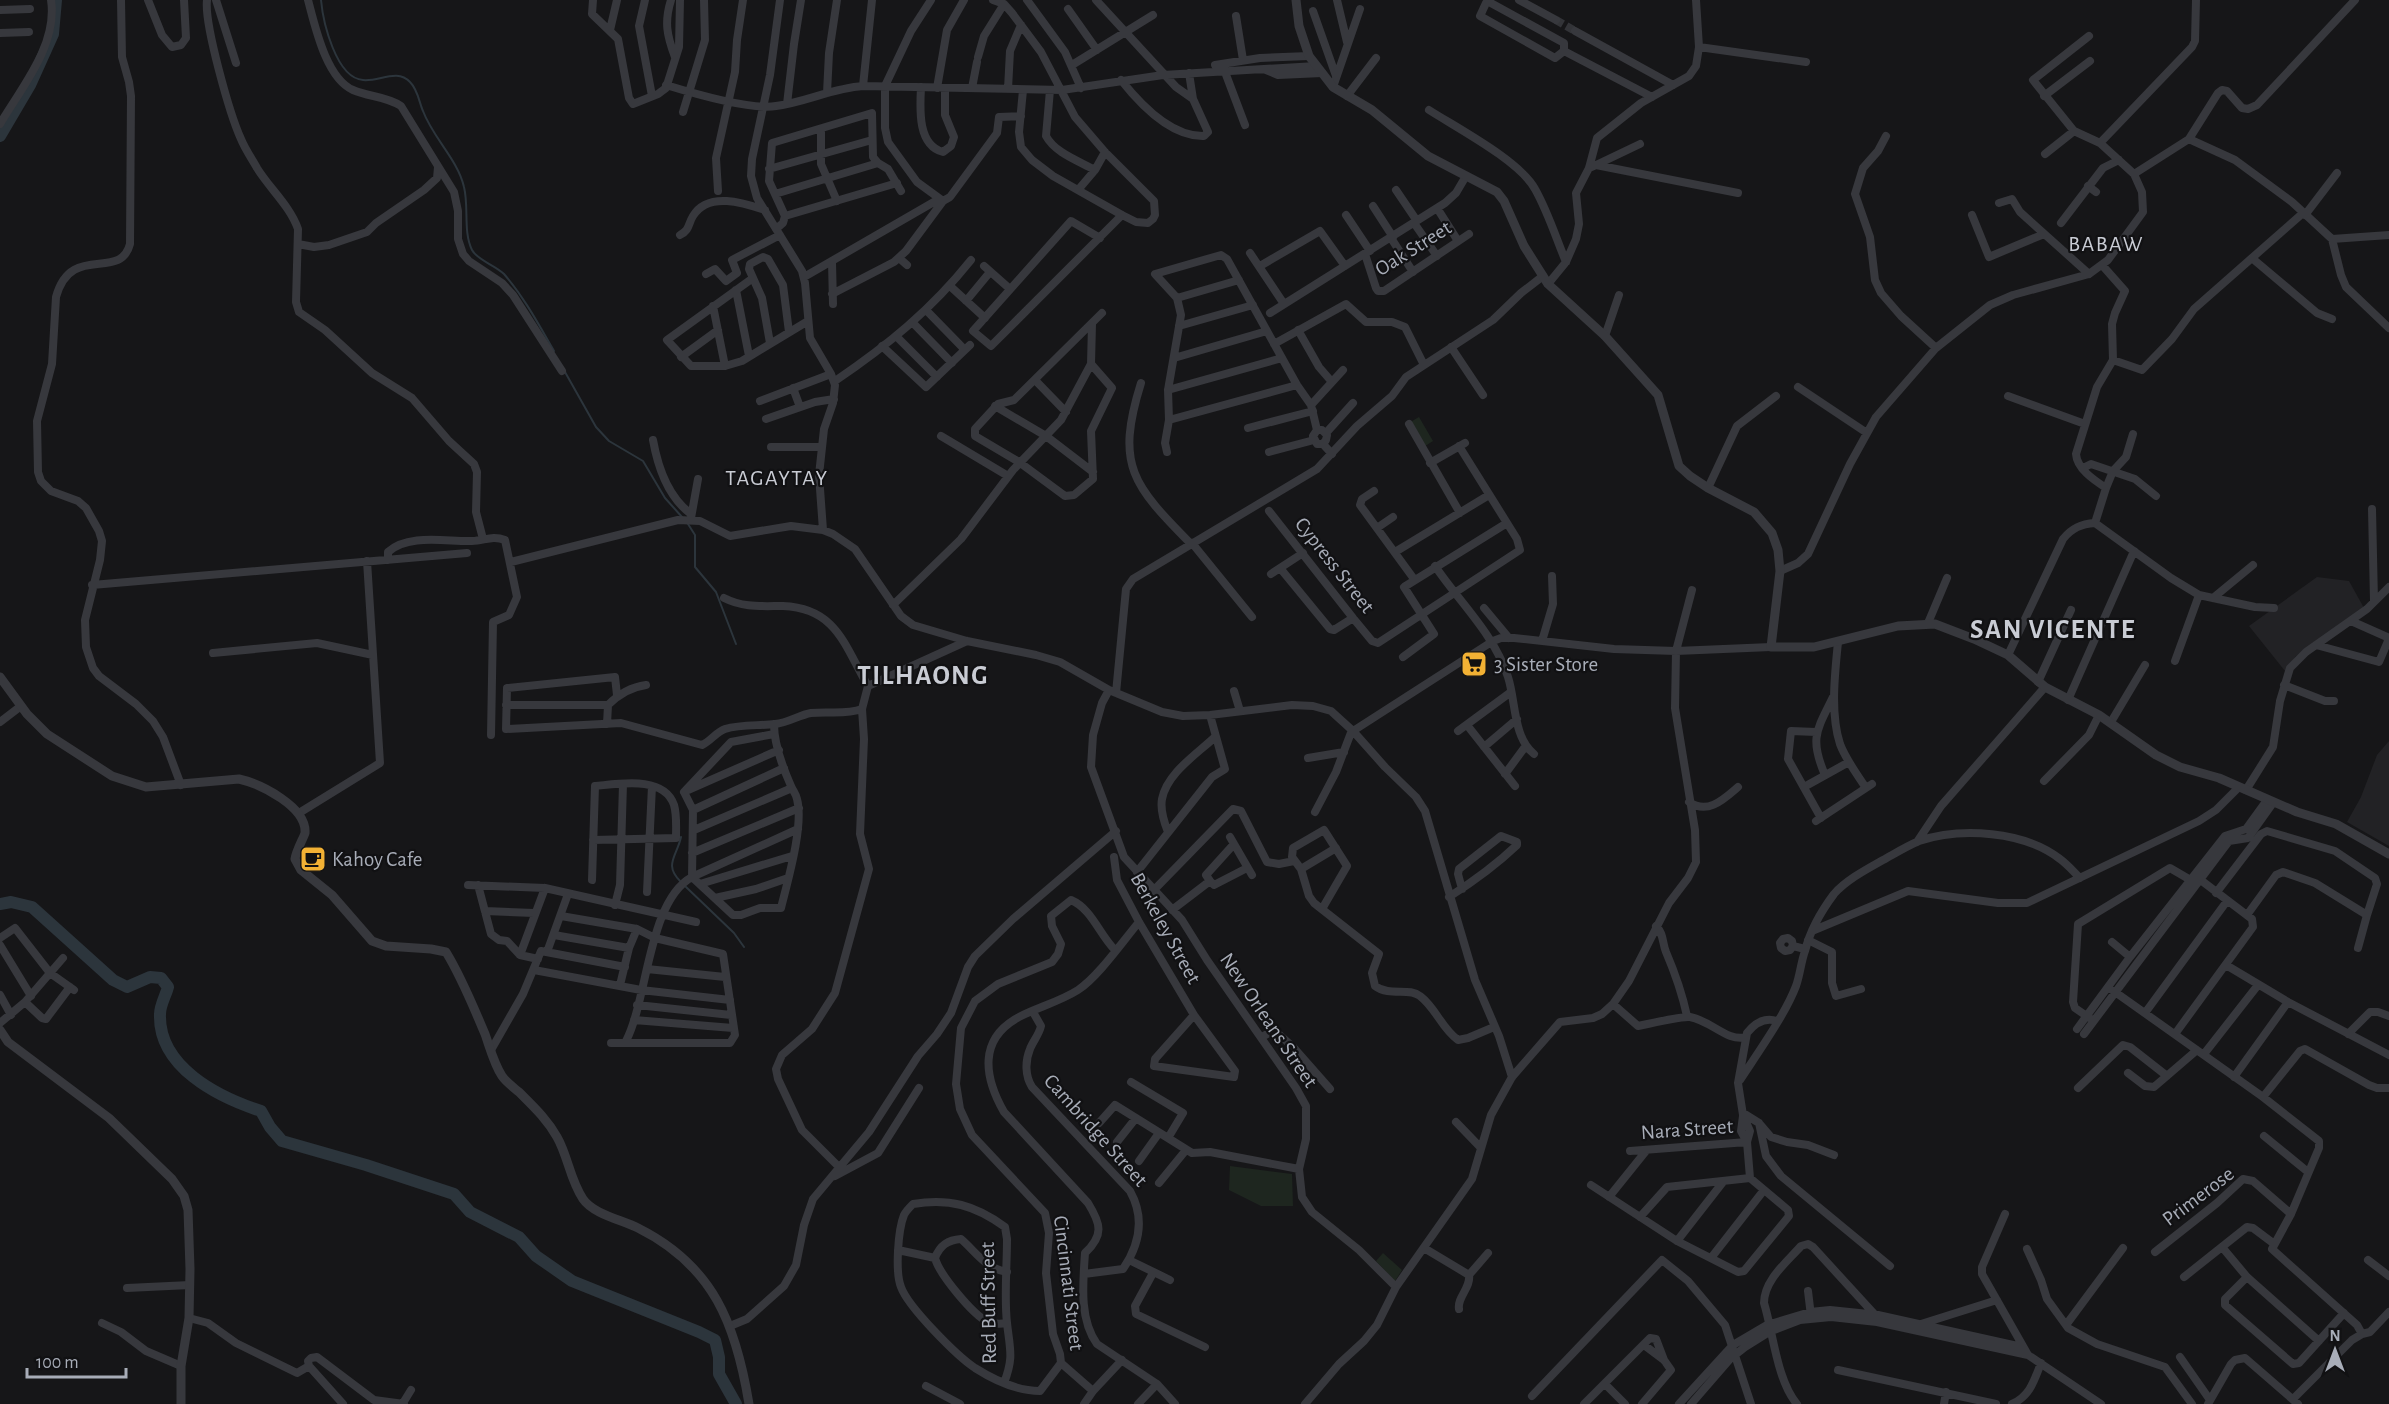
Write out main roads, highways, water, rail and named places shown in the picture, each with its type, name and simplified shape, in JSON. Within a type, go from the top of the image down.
[{"type":"waterway","points":[[0,136],[30,85],[53,34],[56,0]]},
{"type":"waterway","points":[[321,0],[328,34],[338,60],[345,70],[363,80],[399,76],[413,85],[427,121],[461,177],[465,195],[469,243],[474,254],[504,274],[531,311],[554,351]]},
{"type":"waterway","points":[[565,372],[596,427],[609,441],[643,461],[665,498],[682,517]]},
{"type":"waterway","points":[[688,524],[695,535],[695,567],[716,592],[736,644]]},
{"type":"waterway","points":[[681,837],[672,865],[681,882]]},
{"type":"waterway","points":[[685,886],[734,933],[744,947]]},
{"type":"waterway","points":[[0,904],[11,902],[32,907],[113,980],[127,987],[150,977],[161,978],[168,987],[160,1014],[162,1033],[169,1050],[194,1077],[210,1088],[261,1111],[270,1127],[282,1141],[366,1165],[454,1194],[470,1212],[519,1237],[536,1256],[572,1281],[715,1340],[719,1357],[719,1374],[736,1404]]},
{"type":"tunnel","points":[[1556,20],[1575,31]]},
{"type":"place","name":"3 Sister Store","points":[[1474,664]]},
{"type":"place","name":"Kahoy Cafe","points":[[313,859]]},
{"type":"district","name":"BABAW","points":[[2106,243]]},
{"type":"district","name":"TAGAYTAY","points":[[777,477]]},
{"type":"district","name":"SAN VICENTE","points":[[2053,629]]},
{"type":"district","name":"TILHAONG","points":[[923,675]]}]
